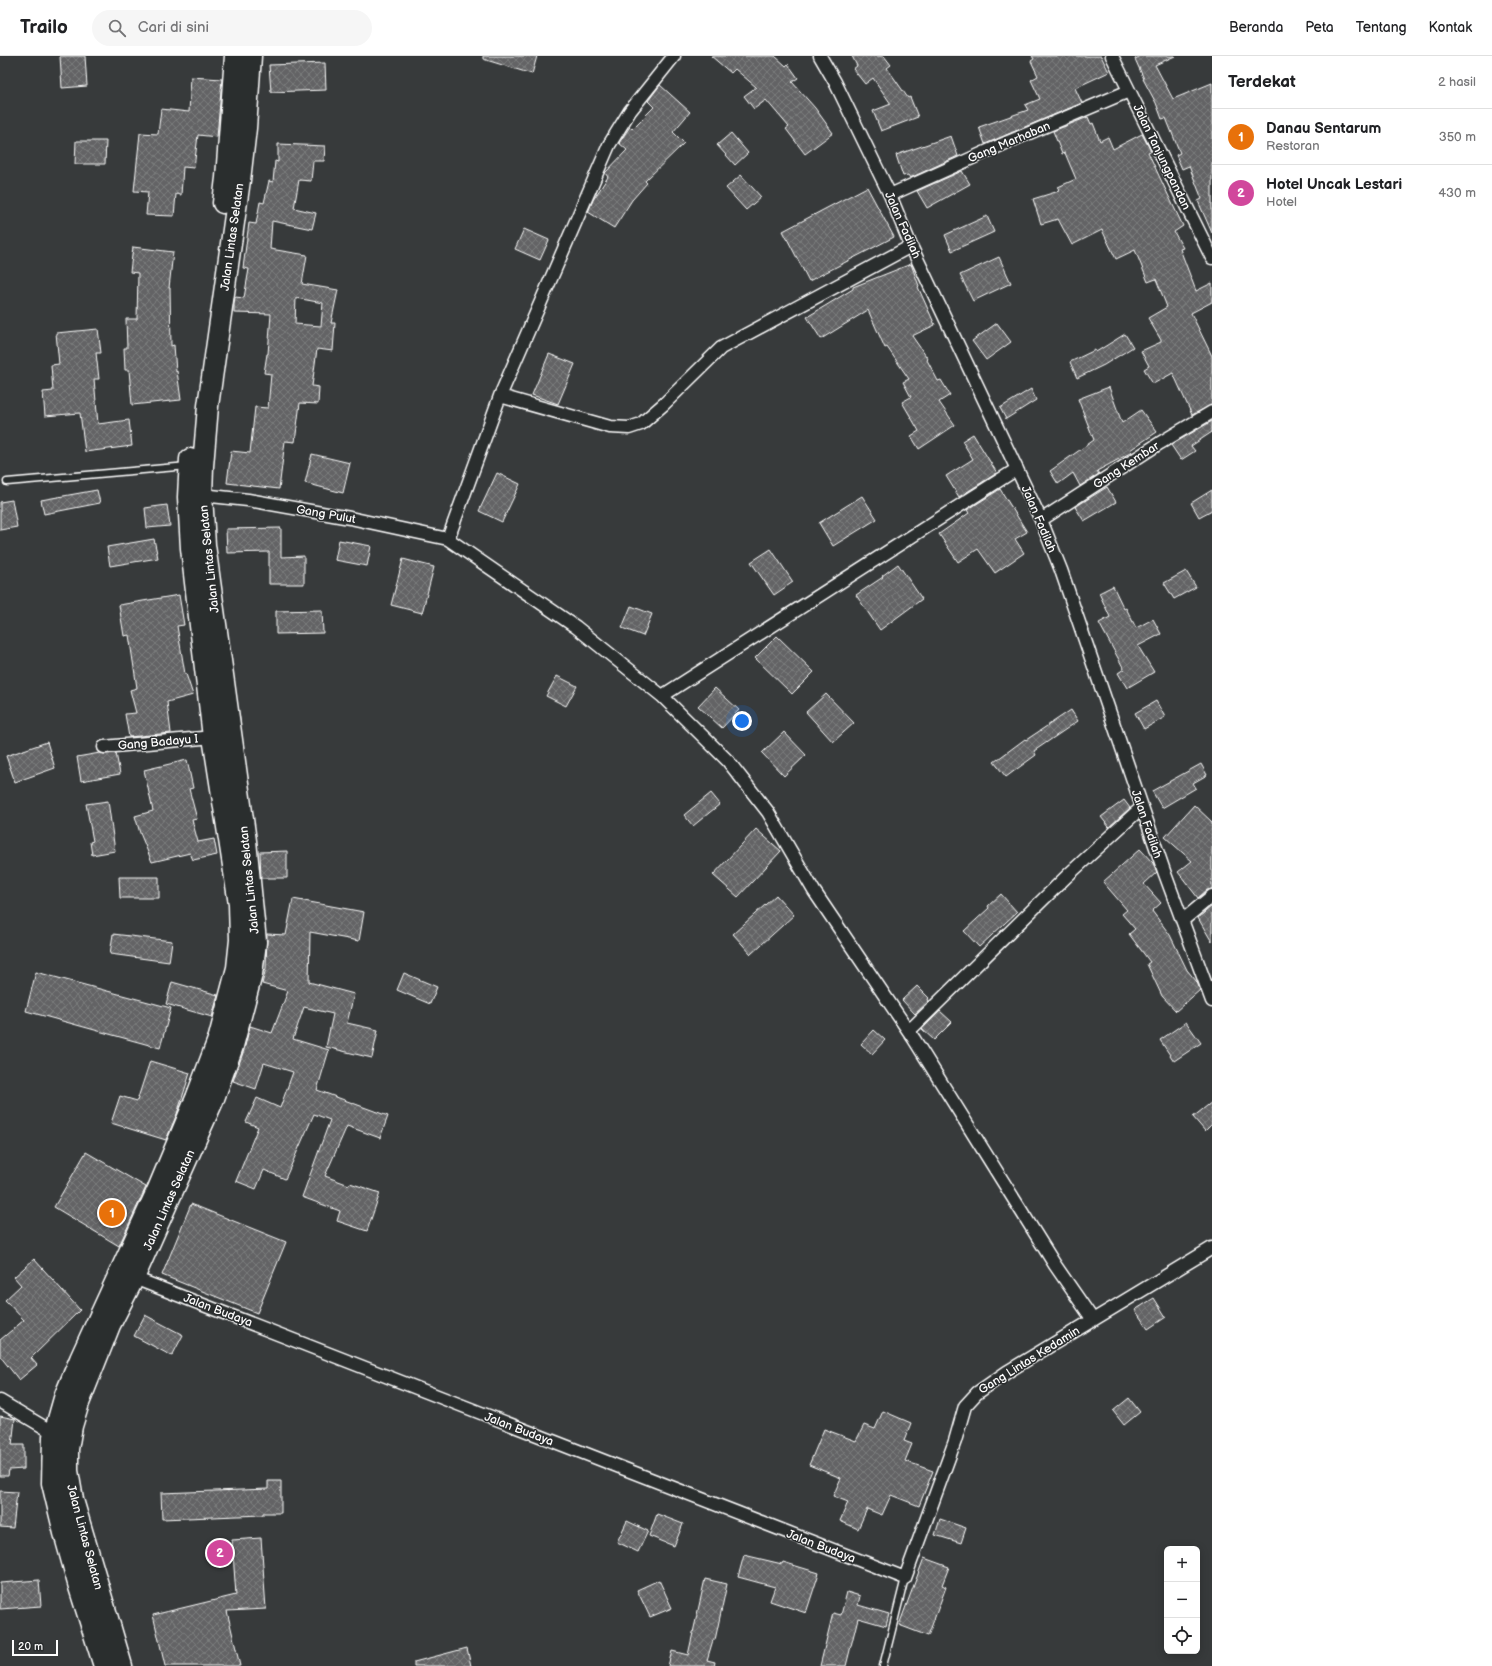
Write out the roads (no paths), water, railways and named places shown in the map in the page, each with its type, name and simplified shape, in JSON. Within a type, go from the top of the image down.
[{"type":"highway","name":"Jalan Lintas Selatan","points":[[104,1666],[79,1587],[52,1483],[51,1464],[54,1433],[65,1395],[80,1359],[157,1191],[196,1098],[219,1037],[237,968],[240,940],[239,904],[213,737],[202,495],[208,406],[233,179],[235,56]]},
{"type":"highway","name":"Jalan Lintas Selatan","points":[[122,1666],[73,1500],[68,1471],[68,1449],[72,1426],[84,1390],[110,1325],[134,1278],[213,1100],[233,1046],[252,974],[256,942],[246,841],[191,548],[188,497],[189,466],[195,407],[233,179],[246,128],[251,56]]},
{"type":"street","points":[[674,56],[630,111],[609,145],[500,396],[448,539],[576,627],[662,696],[728,761],[768,812],[814,891],[909,1031],[1055,1265],[1093,1320]]},
{"type":"street","name":"Jalan Fadilah","points":[[820,56],[835,82],[890,194],[911,246],[1041,520],[1060,570],[1142,808],[1212,1001]]},
{"type":"street","name":"Jalan Tanjungpandan","points":[[1112,56],[1212,258]]},
{"type":"street","name":"Gang Marhaban","points":[[890,194],[1129,91]]},
{"type":"street","points":[[500,396],[610,427],[629,428],[641,424],[664,404],[721,348],[911,246]]},
{"type":"street","name":"Gang Kembar","points":[[1041,520],[1160,443],[1212,412]]},
{"type":"street","points":[[662,696],[1017,469]]},
{"type":"street","name":"Gang Pulut","points":[[202,495],[248,500],[350,518],[448,539]]},
{"type":"street","name":"Gang Badayu I","points":[[104,747],[213,737]]},
{"type":"street","points":[[909,1031],[1067,876],[1142,808]]},
{"type":"street","points":[[1183,920],[1212,896]]},
{"type":"street","name":"Gang Lintas Kedamin","points":[[905,1578],[955,1441],[965,1406],[976,1393],[989,1383],[1212,1248]]},
{"type":"street","name":"Jalan Budaya","points":[[134,1278],[905,1578]]},
{"type":"street","points":[[0,1401],[54,1433]]},
{"type":"lane","points":[[7,482],[189,466]]},
{"type":"lane","points":[[883,1666],[905,1578]]},
{"type":"place","name":"Danau Sentarum","points":[[112,1213]]},
{"type":"place","name":"Hotel Uncak Lestari","points":[[220,1553]]}]
